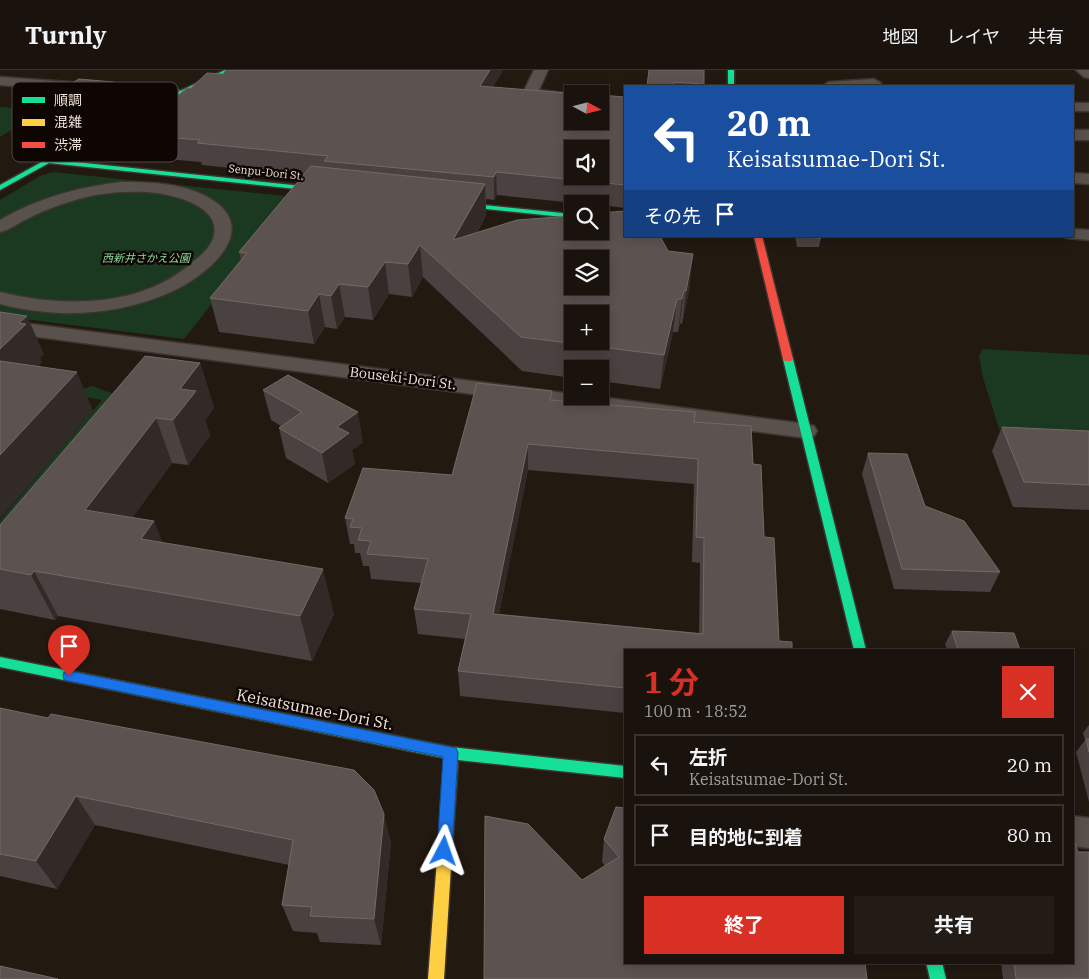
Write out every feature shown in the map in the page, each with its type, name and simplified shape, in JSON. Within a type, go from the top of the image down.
[{"type":"street","points":[[179,94],[230,70]]},
{"type":"street","points":[[542,70],[531,91],[536,94],[564,97]]},
{"type":"street","points":[[731,70],[731,85]]},
{"type":"street","points":[[1083,70],[1089,74]]},
{"type":"street","points":[[85,82],[96,74]]},
{"type":"street","points":[[837,85],[875,80]]},
{"type":"street","points":[[0,81],[16,82]]},
{"type":"street","points":[[1074,108],[1089,107]]},
{"type":"street","points":[[1074,135],[1089,135]]},
{"type":"street","points":[[0,188],[44,162]]},
{"type":"street","name":"Senpu-Dori St.","points":[[55,162],[340,192]]},
{"type":"street","points":[[1074,178],[1089,179]]},
{"type":"street","points":[[0,227],[37,207],[62,198],[107,189],[142,188],[188,194],[204,202],[216,212],[223,224],[222,237],[215,252],[204,264],[181,279],[144,295],[119,302],[65,309],[32,307],[0,298]]},
{"type":"street","points":[[437,202],[564,215]]},
{"type":"street","points":[[1074,234],[1089,235]]},
{"type":"street","points":[[758,237],[860,649]]},
{"type":"street","name":"Bouseki-Dori St.","points":[[0,326],[806,431]]},
{"type":"street","name":"Keisatsumae-Dori St.","points":[[0,662],[451,753],[624,772]]},
{"type":"street","points":[[436,979],[451,753]]},
{"type":"street","points":[[1074,831],[1089,833]]},
{"type":"street","points":[[934,964],[938,979]]},
{"type":"green space","points":[[0,107],[12,108],[12,130],[0,137]]},
{"type":"green space","name":"西新井さかえ公園","points":[[53,172],[296,197],[184,339],[0,316],[0,200],[42,175]]},
{"type":"green space","points":[[983,349],[1089,355],[1089,450],[1005,447],[983,378],[979,356]]},
{"type":"green space","points":[[63,369],[79,390],[92,386],[120,396],[0,537],[0,520],[102,400],[33,388]]},
{"type":"building","points":[[226,70],[490,70],[480,86],[564,93],[564,130],[609,130],[609,96],[624,97],[624,185],[609,183],[609,140],[564,140],[564,179],[496,172],[494,177],[324,161],[328,156],[197,143],[200,140],[178,138],[178,95],[187,88],[191,88],[207,73],[223,74]]},
{"type":"building","points":[[649,70],[704,70],[704,84],[674,82],[673,85],[647,85]]},
{"type":"building","points":[[79,79],[114,82],[74,82]]},
{"type":"building","points":[[311,166],[485,184],[453,240],[517,220],[564,217],[564,240],[609,240],[609,212],[624,211],[624,237],[661,237],[668,251],[693,254],[686,291],[684,290],[682,299],[677,299],[664,355],[609,348],[609,305],[564,305],[564,342],[521,337],[420,245],[408,264],[385,262],[368,287],[339,284],[331,296],[319,294],[308,311],[210,298],[247,253],[239,252]]},
{"type":"building","points":[[0,312],[27,316],[19,323],[26,324],[0,349]]},
{"type":"building","points":[[145,356],[200,363],[180,389],[196,391],[173,420],[156,418],[85,510],[154,521],[141,539],[323,569],[300,616],[34,571],[31,575],[0,569],[0,525]]},
{"type":"building","points":[[0,361],[77,372],[0,455]]},
{"type":"building","points":[[288,375],[358,412],[337,427],[349,433],[322,453],[279,428],[302,412],[263,390]]},
{"type":"building","points":[[477,383],[552,391],[550,400],[564,401],[564,405],[609,405],[695,412],[694,422],[751,426],[753,464],[761,465],[764,537],[774,538],[779,641],[792,642],[792,649],[624,649],[624,688],[458,671],[471,614],[414,609],[428,559],[367,554],[371,541],[358,540],[362,528],[350,527],[353,519],[345,518],[363,468],[452,475]],"holes":[[[528,444],[698,459],[696,537],[704,538],[703,634],[493,614]]]},
{"type":"building","points":[[1002,427],[1089,431],[1089,485],[1024,482]]},
{"type":"building","points":[[868,453],[907,454],[925,506],[964,521],[1000,572],[902,569]]},
{"type":"building","points":[[952,631],[1014,633],[1020,649],[958,649]]},
{"type":"building","points":[[0,708],[48,718],[51,714],[354,770],[374,790],[384,814],[374,919],[310,916],[312,907],[282,905],[293,840],[76,796],[36,861],[0,854]]},
{"type":"building","points":[[1086,739],[1089,739],[1089,752]]},
{"type":"building","points":[[616,807],[624,808],[624,964],[865,964],[867,979],[484,979],[485,816],[528,824],[582,880],[619,857],[604,839]]},
{"type":"building","points":[[1074,841],[1078,852],[1089,852],[1089,979],[1016,979],[1014,964],[1074,964]]},
{"type":"building","points":[[0,966],[58,979],[0,979]]},
{"type":"traffic: fast","points":[[178,94],[230,70]]},
{"type":"traffic: fast","points":[[731,70],[731,85]]},
{"type":"traffic: fast","points":[[0,188],[47,162]]},
{"type":"traffic: fast","points":[[56,162],[331,191]]},
{"type":"traffic: fast","points":[[448,203],[564,215]]},
{"type":"traffic: fast","points":[[788,359],[860,649]]},
{"type":"traffic: fast","points":[[0,662],[451,753],[624,772]]},
{"type":"traffic: fast","points":[[447,819],[451,753]]},
{"type":"traffic: fast","points":[[934,964],[938,979]]},
{"type":"traffic: slow","points":[[436,979],[447,819]]},
{"type":"traffic: jam","points":[[758,237],[788,359]]},
{"type":"route","points":[[69,676],[451,753],[444,851]]}]
